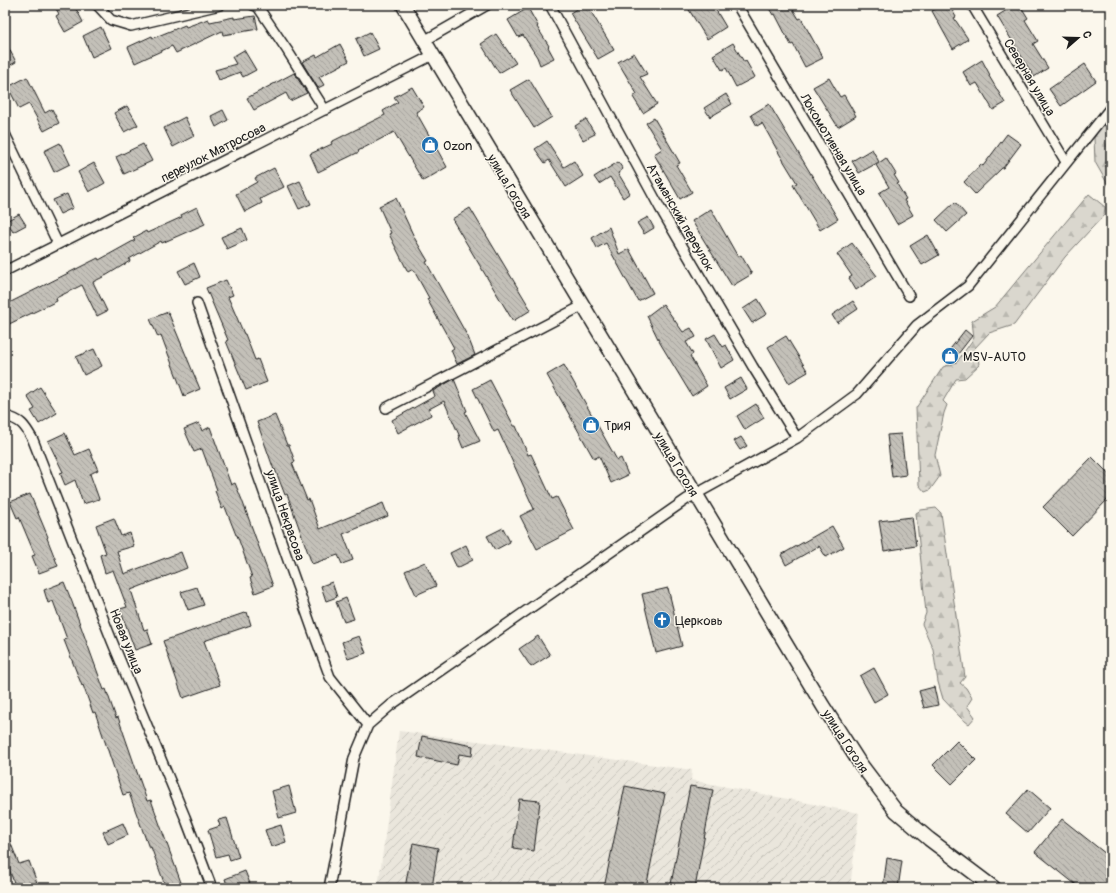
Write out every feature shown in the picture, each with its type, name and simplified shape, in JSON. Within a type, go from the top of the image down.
[{"type":"main road","name":"улица Гоголя","points":[[403,5],[822,706],[859,762],[896,811],[924,835],[994,888]]},
{"type":"street","points":[[97,5],[111,20],[131,26],[220,5]]},
{"type":"street","points":[[253,5],[258,7],[288,50],[325,110]]},
{"type":"street","points":[[424,40],[487,5]]},
{"type":"street","name":"Атаманский переулок","points":[[550,5],[660,208],[749,360],[797,438]]},
{"type":"street","name":"Локомотивная улица","points":[[737,5],[909,296]]},
{"type":"street","name":"Северная улица","points":[[972,5],[1066,162]]},
{"type":"street","name":"переулок Матросова","points":[[5,271],[433,55]]},
{"type":"street","points":[[329,888],[354,758],[368,725],[391,705],[696,494],[797,438],[857,394],[916,325],[968,286],[1111,107]]},
{"type":"street","points":[[5,134],[58,244]]},
{"type":"street","name":"улица Некрасова","points":[[198,303],[312,631],[330,677],[368,725]]},
{"type":"street","points":[[386,408],[582,306]]},
{"type":"street","name":"Новая улица","points":[[5,416],[15,418],[26,428],[33,440],[112,641],[185,817],[212,888]]},
{"type":"shaded area","points":[[399,731],[692,770],[691,780],[859,813],[850,888],[378,888]]},
{"type":"green space","points":[[1111,109],[1111,190],[1095,162],[1094,138],[1106,115]]},
{"type":"green space","points":[[1089,194],[1105,207],[1104,215],[1065,257],[1014,325],[989,333],[974,349],[978,357],[979,365],[965,378],[956,379],[943,401],[947,405],[935,455],[940,476],[930,490],[925,492],[919,485],[916,408],[943,367],[957,362],[974,338],[972,321],[995,307]]},
{"type":"green space","points":[[936,508],[941,513],[965,677],[960,683],[966,688],[972,698],[967,706],[975,717],[969,724],[961,718],[943,699],[938,682],[933,649],[922,624],[926,613],[916,513],[921,510]]},
{"type":"building","points":[[54,5],[74,5],[83,22],[65,32],[56,16],[59,14]]},
{"type":"building","points":[[583,5],[587,5],[614,50],[598,59],[570,13]]},
{"type":"building","points":[[686,5],[713,5],[726,27],[707,39]]},
{"type":"building","points":[[767,5],[792,5],[791,6],[799,19],[801,18],[823,58],[805,67],[793,44],[791,45],[775,14],[773,15]]},
{"type":"building","points":[[942,5],[949,5],[956,17],[954,18],[968,39],[953,49],[932,11]]},
{"type":"building","points":[[1015,5],[1020,5],[1028,18],[1025,20],[1038,41],[1033,44],[1048,68],[1034,77],[997,16]]},
{"type":"building","points":[[528,8],[554,58],[540,65],[537,57],[523,35],[518,37],[508,20]]},
{"type":"building","points":[[255,16],[258,29],[223,35],[222,31],[176,53],[172,46],[135,63],[128,47],[152,36],[153,38],[185,25],[186,27],[208,19],[210,22],[234,17],[234,19]]},
{"type":"building","points":[[101,27],[111,48],[92,57],[83,36]]},
{"type":"building","points":[[370,32],[379,49],[364,56],[356,39]]},
{"type":"building","points":[[496,34],[516,63],[499,73],[481,44]]},
{"type":"building","points":[[5,41],[16,62],[5,68]]},
{"type":"building","points":[[733,43],[755,77],[736,87],[726,68],[722,70],[713,55]]},
{"type":"building","points":[[340,44],[349,61],[319,77],[324,85],[318,88],[302,62],[316,55],[317,57]]},
{"type":"building","points":[[244,50],[256,70],[243,77],[240,72],[219,80],[215,70],[236,64],[232,57]]},
{"type":"building","points":[[634,53],[647,74],[640,77],[657,104],[643,113],[633,97],[637,94],[618,62]]},
{"type":"building","points":[[982,60],[990,75],[989,76],[1005,103],[993,110],[977,83],[971,86],[963,72]]},
{"type":"building","points":[[1085,64],[1096,81],[1061,106],[1049,89]]},
{"type":"building","points":[[294,73],[307,93],[290,101],[286,93],[254,110],[247,98]]},
{"type":"building","points":[[27,77],[45,113],[52,109],[59,123],[44,131],[29,104],[19,109],[8,87]]},
{"type":"building","points":[[829,78],[840,97],[844,95],[856,116],[838,127],[813,87]]},
{"type":"building","points":[[529,79],[552,117],[534,128],[510,90]]},
{"type":"building","points":[[412,87],[424,107],[416,112],[447,167],[423,181],[394,132],[358,151],[359,152],[318,172],[310,154],[332,144],[331,142],[385,115],[383,111],[398,102],[394,97]]},
{"type":"building","points":[[726,94],[732,104],[710,117],[704,108]]},
{"type":"building","points":[[769,104],[838,219],[820,230],[793,185],[797,183],[762,123],[757,126],[751,115]]},
{"type":"building","points":[[127,106],[138,125],[124,132],[114,113]]},
{"type":"building","points":[[223,110],[228,120],[216,127],[211,116]]},
{"type":"building","points":[[185,117],[194,136],[173,147],[164,128]]},
{"type":"building","points":[[654,118],[680,163],[676,165],[692,192],[680,199],[654,154],[662,149],[646,123]]},
{"type":"building","points":[[586,119],[595,134],[583,140],[575,126]]},
{"type":"building","points":[[1007,134],[1021,144],[1003,168],[975,194],[964,182],[981,164],[983,166]]},
{"type":"building","points":[[547,141],[564,167],[574,161],[583,176],[566,187],[549,160],[545,163],[535,149]]},
{"type":"building","points":[[60,143],[70,164],[54,172],[44,151]]},
{"type":"building","points":[[143,144],[152,161],[124,174],[116,157]]},
{"type":"building","points":[[872,149],[879,162],[859,173],[852,161]]},
{"type":"building","points":[[886,158],[896,174],[894,175],[899,183],[897,184],[913,215],[897,224],[879,193],[889,187],[876,165]]},
{"type":"building","points":[[618,162],[623,169],[618,173],[630,193],[623,198],[610,177],[599,184],[594,177]]},
{"type":"building","points":[[94,163],[105,183],[89,192],[78,172]]},
{"type":"building","points":[[274,168],[284,187],[260,199],[262,203],[245,212],[236,194],[257,182],[255,178]]},
{"type":"building","points":[[300,181],[311,204],[299,209],[288,186]]},
{"type":"building","points":[[67,194],[73,208],[60,214],[53,200]]},
{"type":"building","points":[[396,198],[415,239],[428,261],[426,262],[468,337],[475,355],[457,364],[451,350],[454,348],[427,299],[429,298],[413,269],[408,272],[389,234],[391,233],[379,206]]},
{"type":"building","points":[[955,202],[966,215],[947,232],[936,220]]},
{"type":"building","points":[[197,207],[205,224],[162,243],[161,241],[129,259],[130,261],[107,275],[93,282],[107,311],[97,316],[82,285],[56,298],[57,301],[5,326],[5,305],[98,258],[99,260],[135,240],[133,238],[146,231],[147,233],[182,217],[181,215]]},
{"type":"building","points":[[470,208],[531,310],[513,321],[452,219]]},
{"type":"building","points":[[711,209],[738,257],[741,255],[752,274],[732,286],[692,221]]},
{"type":"building","points":[[19,214],[26,225],[13,232],[6,221]]},
{"type":"building","points":[[648,217],[654,228],[644,234],[637,223]]},
{"type":"building","points":[[609,227],[619,254],[629,249],[653,293],[638,301],[606,243],[597,248],[592,238]]},
{"type":"building","points":[[242,228],[247,240],[227,249],[221,237]]},
{"type":"building","points":[[928,235],[939,255],[922,265],[910,246]]},
{"type":"building","points":[[852,243],[877,276],[856,290],[849,278],[852,276],[837,254]]},
{"type":"building","points":[[194,263],[200,277],[185,284],[178,271]]},
{"type":"building","points":[[226,280],[233,295],[228,297],[255,360],[258,359],[267,382],[246,390],[226,341],[228,340],[206,288]]},
{"type":"building","points":[[758,299],[767,314],[752,323],[743,309]]},
{"type":"building","points":[[853,301],[858,309],[837,323],[832,315]]},
{"type":"building","points":[[663,304],[683,332],[691,328],[696,337],[686,342],[693,354],[690,356],[707,386],[692,396],[660,343],[647,316]]},
{"type":"building","points":[[168,312],[200,389],[184,396],[161,335],[158,337],[150,319]]},
{"type":"building","points":[[965,330],[972,336],[951,363],[944,357]]},
{"type":"building","points":[[715,334],[723,347],[726,345],[734,360],[721,368],[706,339]]},
{"type":"building","points":[[786,336],[808,372],[789,383],[768,347]]},
{"type":"building","points":[[94,349],[102,366],[84,375],[76,357]]},
{"type":"building","points":[[564,365],[617,460],[621,458],[628,475],[611,483],[599,456],[594,459],[547,375]]},
{"type":"building","points":[[741,378],[747,389],[730,399],[724,388]]},
{"type":"building","points":[[454,379],[467,411],[465,412],[480,441],[463,448],[459,438],[460,437],[444,401],[429,409],[431,415],[398,433],[392,420],[435,396],[433,391]]},
{"type":"building","points":[[490,380],[514,426],[516,426],[528,455],[531,454],[552,499],[557,497],[574,530],[537,549],[520,516],[534,509],[498,430],[494,432],[473,389]]},
{"type":"building","points":[[40,387],[57,413],[39,424],[31,411],[35,409],[27,396]]},
{"type":"building","points":[[756,404],[764,418],[745,430],[737,416]]},
{"type":"building","points":[[275,415],[287,445],[289,445],[295,462],[292,463],[307,500],[309,499],[320,529],[383,503],[388,516],[343,534],[353,560],[342,564],[338,555],[312,564],[287,494],[285,495],[275,469],[274,470],[257,422]]},
{"type":"building","points":[[199,423],[202,431],[210,427],[231,485],[235,483],[242,500],[273,586],[255,593],[250,578],[252,577],[237,535],[225,507],[222,509],[215,491],[217,490],[202,449],[194,452],[184,429]]},
{"type":"building","points":[[65,433],[75,455],[89,449],[98,470],[90,474],[99,499],[83,504],[75,480],[65,485],[60,473],[63,472],[48,441]]},
{"type":"building","points":[[901,434],[906,475],[892,477],[887,435]]},
{"type":"building","points":[[741,437],[747,446],[740,450],[734,441]]},
{"type":"building","points":[[1092,457],[1111,476],[1111,496],[1072,536],[1043,507]]},
{"type":"building","points":[[30,494],[58,566],[39,573],[32,556],[35,555],[19,517],[17,518],[10,502]]},
{"type":"building","points":[[912,517],[916,546],[884,551],[879,521]]},
{"type":"building","points":[[114,518],[121,536],[130,533],[134,546],[117,551],[124,574],[181,552],[187,568],[131,590],[144,630],[147,629],[152,644],[135,650],[120,609],[127,607],[113,570],[105,573],[100,555],[106,553],[96,525]]},
{"type":"building","points":[[832,526],[844,547],[826,557],[819,546],[786,565],[781,555]]},
{"type":"building","points":[[503,528],[510,542],[495,550],[487,536]]},
{"type":"building","points":[[466,545],[473,560],[457,568],[450,553]]},
{"type":"building","points":[[425,562],[436,586],[416,595],[405,571]]},
{"type":"building","points":[[64,582],[104,690],[106,689],[116,718],[118,717],[147,801],[151,800],[183,888],[166,888],[151,847],[149,848],[129,793],[123,795],[95,712],[93,713],[64,640],[67,639],[53,601],[48,603],[44,590]]},
{"type":"building","points":[[332,582],[337,597],[326,601],[321,586]]},
{"type":"building","points":[[197,587],[204,605],[188,610],[181,592]]},
{"type":"building","name":"Церковь","points":[[668,588],[682,646],[656,653],[642,594]]},
{"type":"building","points":[[346,598],[354,619],[344,622],[336,602]]},
{"type":"building","points":[[247,612],[251,625],[204,641],[220,685],[183,698],[163,641]]},
{"type":"building","points":[[359,636],[366,653],[348,659],[342,642]]},
{"type":"building","points":[[538,636],[550,655],[531,667],[519,649]]},
{"type":"building","points":[[874,668],[888,694],[874,702],[860,676]]},
{"type":"building","points":[[934,687],[938,705],[924,708],[919,691]]},
{"type":"building","points":[[422,736],[473,746],[472,756],[459,754],[457,765],[418,757]]},
{"type":"building","points":[[957,741],[976,760],[952,784],[933,765]]},
{"type":"building","points":[[289,786],[296,813],[279,818],[272,791]]},
{"type":"building","points":[[625,786],[665,794],[646,888],[604,888]]},
{"type":"building","points":[[690,786],[713,790],[695,888],[671,884]]},
{"type":"building","points":[[1028,789],[1050,808],[1028,833],[1006,814]]},
{"type":"building","points":[[519,799],[540,801],[534,851],[513,848]]},
{"type":"building","points":[[227,818],[239,857],[230,860],[228,854],[216,857],[208,830],[220,826],[218,820]]},
{"type":"building","points":[[1062,819],[1111,858],[1111,888],[1080,888],[1035,852]]},
{"type":"building","points":[[123,823],[128,835],[108,844],[103,832]]},
{"type":"building","points":[[281,825],[286,842],[271,847],[265,830]]},
{"type":"building","points":[[5,829],[19,864],[29,861],[39,888],[16,888],[5,858]]},
{"type":"building","points":[[413,843],[438,848],[432,888],[405,888]]},
{"type":"building","points":[[887,858],[902,861],[898,888],[883,888]]},
{"type":"building","points":[[245,871],[251,886],[246,888],[228,888],[225,879]]},
{"type":"place","name":"Ozon","points":[[430,145]]},
{"type":"place","name":"MSV-AUTO","points":[[950,356]]},
{"type":"place","name":"ТриЯ","points":[[591,425]]},
{"type":"place","name":"Церковь","points":[[662,620]]}]
